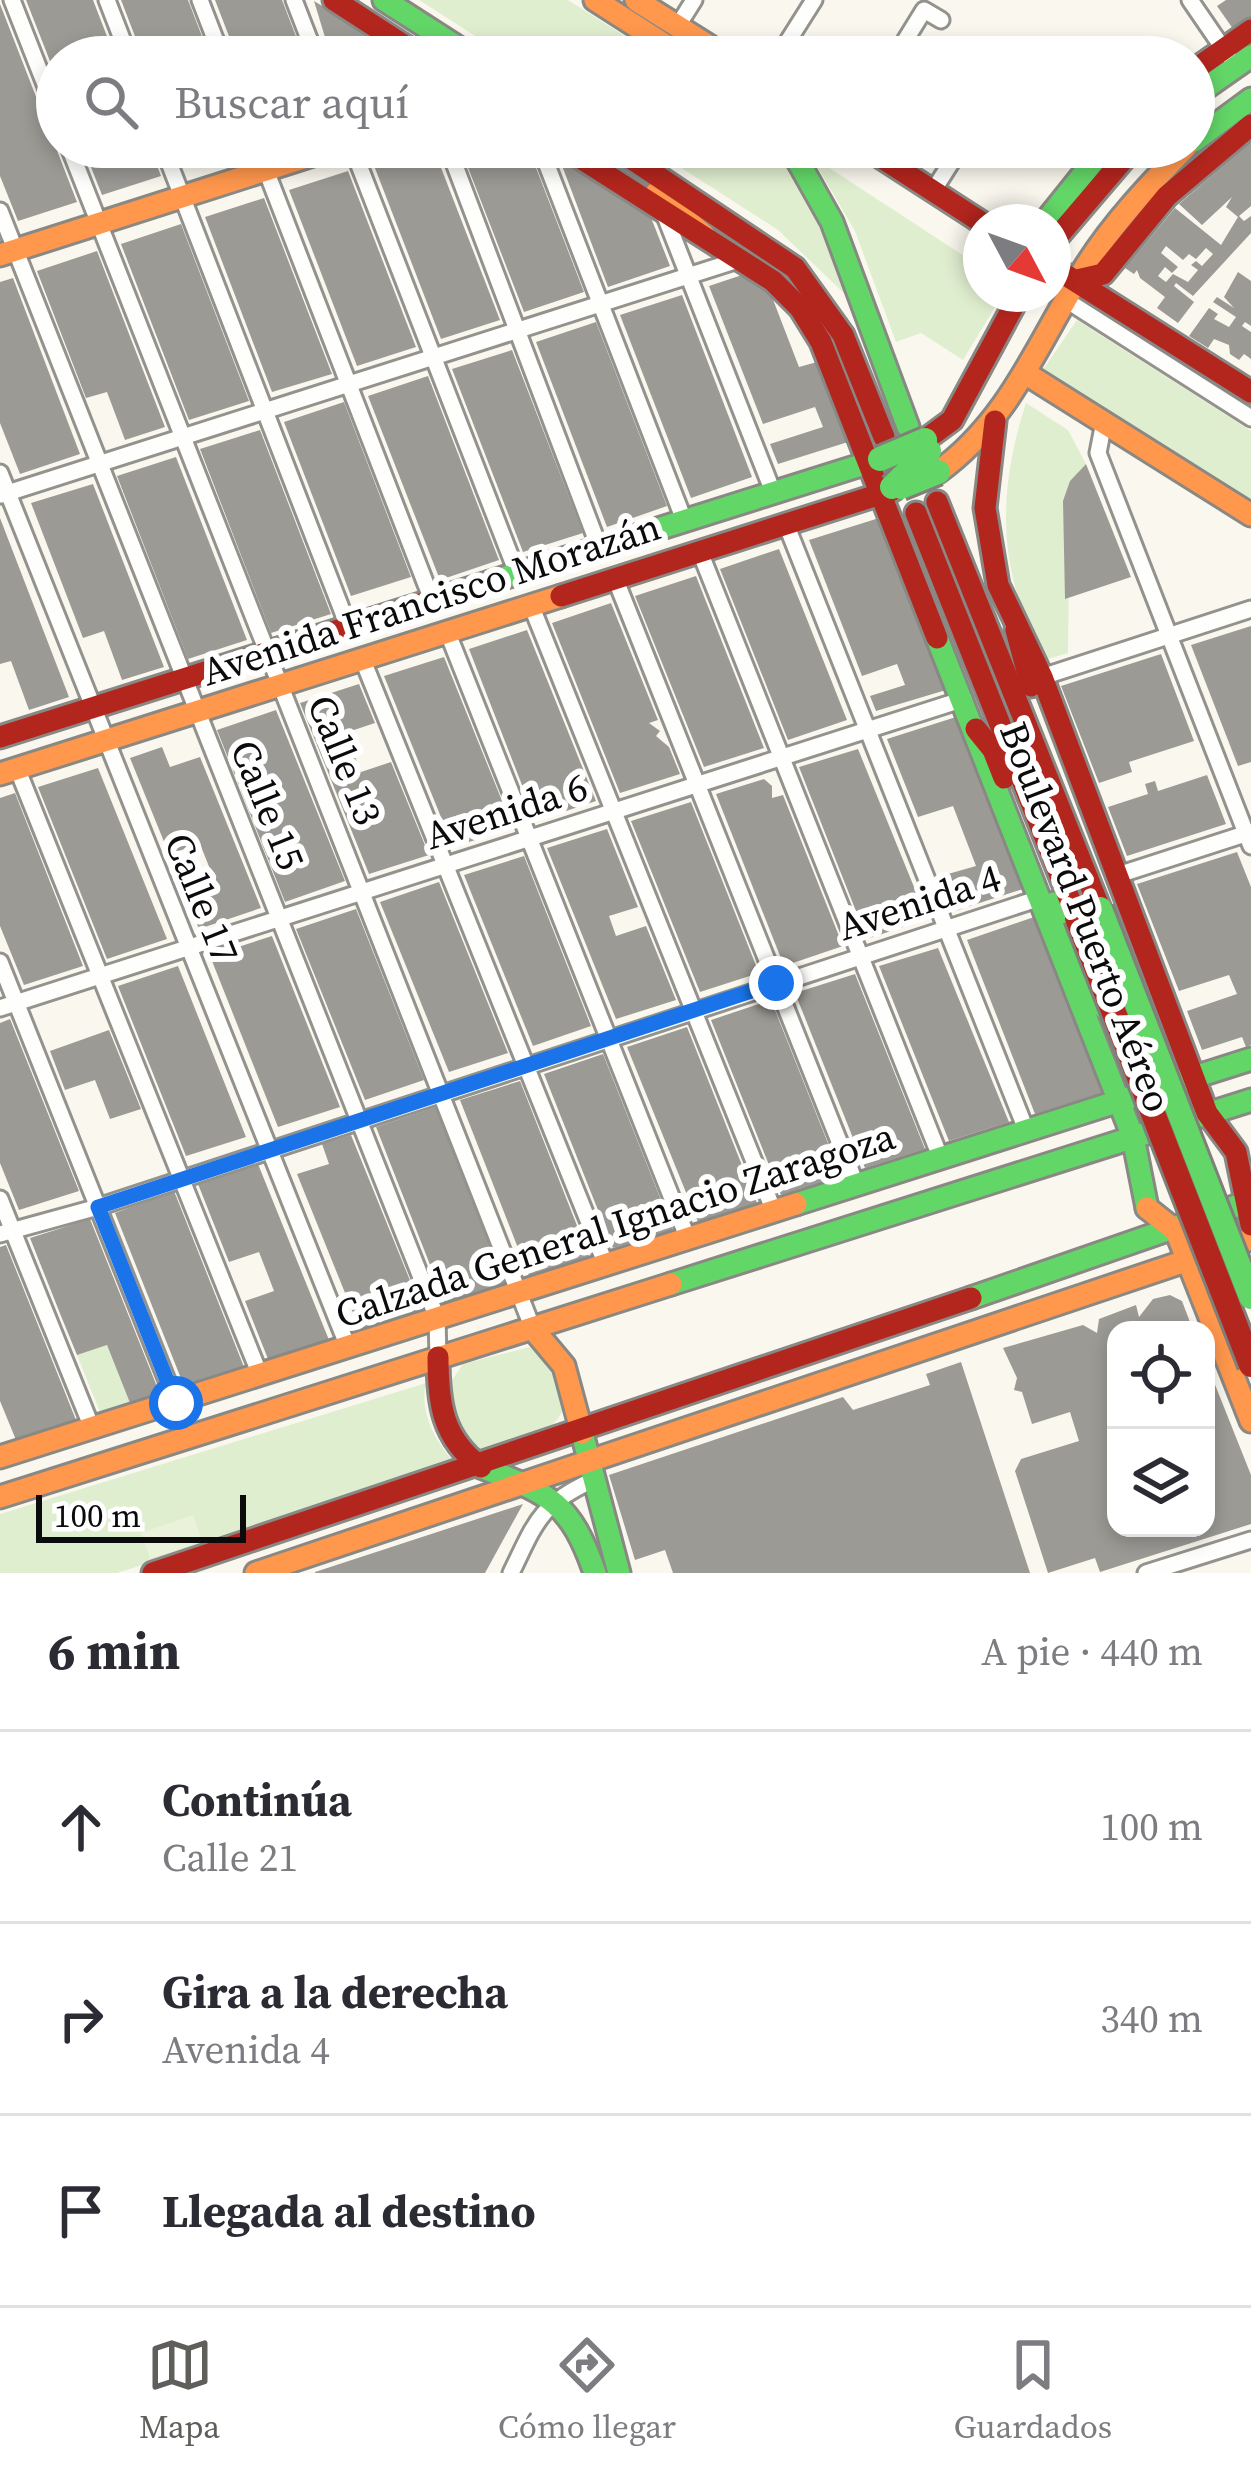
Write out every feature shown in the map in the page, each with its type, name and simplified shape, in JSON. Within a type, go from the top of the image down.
[{"type":"main road","points":[[334,0],[387,36]]},
{"type":"main road","points":[[384,0],[440,36]]},
{"type":"main road","points":[[595,0],[651,36]]},
{"type":"main road","points":[[636,0],[691,36]]},
{"type":"main road","points":[[1236,57],[1251,30]]},
{"type":"main road","points":[[1215,126],[1251,99]]},
{"type":"main road","points":[[1215,155],[1251,125]]},
{"type":"main road","points":[[8,252],[182,196],[243,168]]},
{"type":"main road","points":[[595,168],[741,259],[788,295],[905,450],[966,454],[995,421],[1072,290],[1130,206],[1166,168]]},
{"type":"main road","points":[[630,168],[704,235]]},
{"type":"main road","points":[[647,168],[766,244],[812,287],[905,450]]},
{"type":"main road","points":[[803,168],[832,222],[905,450]]},
{"type":"main road","points":[[897,168],[963,210]]},
{"type":"main road","points":[[1059,204],[1088,168]]},
{"type":"main road","points":[[1071,221],[1116,168]]},
{"type":"main road","points":[[1072,290],[1103,274],[1167,196],[1200,168]]},
{"type":"main road","points":[[1072,290],[1251,392]]},
{"type":"main road","points":[[890,490],[905,450],[952,420],[1010,312]]},
{"type":"main road","points":[[1025,373],[1251,515]]},
{"type":"main road","name":"Boulevard Puerto Aéreo","points":[[995,421],[987,469],[987,533],[1016,630],[1042,677],[1207,1113],[1229,1128],[1245,1153],[1248,1210]]},
{"type":"main road","name":"Boulevard Puerto Aéreo","points":[[905,450],[890,490],[976,729],[979,754],[1132,1138],[1138,1155],[1136,1191],[1156,1220],[1176,1231],[1251,1420]]},
{"type":"main road","name":"Avenida Francisco Morazán","points":[[1,734],[905,450]]},
{"type":"main road","name":"Avenida Francisco Morazán","points":[[9,771],[890,490]]},
{"type":"main road","points":[[1251,1297],[1089,914],[927,507],[1064,817],[1089,914],[1116,1019],[1251,1365]]},
{"type":"main road","points":[[1016,630],[1019,656],[1063,783],[1064,817]]},
{"type":"main road","points":[[976,729],[993,750],[1090,994],[1116,1019]]},
{"type":"main road","name":"Calzada General Ignacio Zaragoza","points":[[2,1450],[176,1403],[1251,1059]]},
{"type":"main road","name":"Calzada General Ignacio Zaragoza","points":[[0,1497],[1251,1100]]},
{"type":"main road","points":[[153,1573],[1248,1210]]},
{"type":"main road","points":[[256,1573],[528,1486],[589,1473],[1251,1239]]},
{"type":"main road","points":[[1222,1346],[1251,1317]]},
{"type":"main road","points":[[533,1329],[564,1366],[619,1573]]},
{"type":"main road","points":[[438,1357],[438,1406],[445,1432],[462,1454],[481,1467],[555,1498],[579,1521],[595,1573]]},
{"type":"street","points":[[13,0],[36,61]]},
{"type":"street","points":[[107,0],[121,36]]},
{"type":"street","points":[[200,0],[214,36]]},
{"type":"street","points":[[293,0],[308,36]]},
{"type":"street","points":[[677,27],[694,0]]},
{"type":"street","points":[[791,36],[814,0]]},
{"type":"street","points":[[1190,0],[1236,57]]},
{"type":"street","points":[[908,36],[924,10],[941,20]]},
{"type":"street","name":"Calle 13","points":[[77,168],[533,1329]]},
{"type":"street","points":[[171,168],[348,626]]},
{"type":"street","points":[[265,168],[432,600]]},
{"type":"street","points":[[360,168],[517,573]]},
{"type":"street","points":[[456,168],[599,547]]},
{"type":"street","points":[[548,168],[684,520]]},
{"type":"street","points":[[933,191],[948,168]]},
{"type":"street","name":"Calle 15","points":[[0,211],[8,252],[98,464],[437,1318],[438,1357]]},
{"type":"street","points":[[663,211],[773,492]]},
{"type":"street","points":[[4,494],[741,259]]},
{"type":"street","points":[[1072,290],[1251,418]]},
{"type":"street","points":[[1103,422],[1098,453],[1249,837],[1115,875]]},
{"type":"street","name":"Calle 17","points":[[0,472],[4,494],[348,1347]]},
{"type":"street","points":[[786,524],[1027,1132]]},
{"type":"street","points":[[700,552],[941,1160]]},
{"type":"street","points":[[614,578],[856,1184]]},
{"type":"street","points":[[531,605],[773,1209]]},
{"type":"street","points":[[1042,677],[1251,609]]},
{"type":"street","points":[[447,632],[688,1239]]},
{"type":"street","points":[[362,658],[606,1265]]},
{"type":"street","name":"Avenida 6","points":[[8,1005],[964,699]]},
{"type":"street","points":[[9,771],[100,976],[260,1375]]},
{"type":"street","name":"Avenida 4","points":[[6,1232],[65,1214],[101,1215],[184,1186],[210,1166],[1037,899]]},
{"type":"street","points":[[0,962],[8,1005],[82,1166],[176,1403]]},
{"type":"street","points":[[0,1199],[6,1232],[92,1428]]},
{"type":"street","points":[[511,1573],[540,1513],[589,1473]]},
{"type":"street","points":[[1146,1573],[1251,1540]]},
{"type":"green space","points":[[419,0],[568,0],[625,36],[475,36]]},
{"type":"green space","points":[[682,168],[787,168],[820,218],[850,299],[778,230]]},
{"type":"green space","points":[[818,168],[829,168],[963,255],[963,312],[992,312],[963,360],[921,333],[896,342],[855,231]]},
{"type":"green space","points":[[1077,320],[1251,431],[1251,512],[1038,377]]},
{"type":"green space","points":[[1026,403],[1068,430],[1086,464],[1070,481],[1068,653],[1044,660],[1018,596],[1006,533],[1010,470]]},
{"type":"green space","points":[[107,1345],[130,1403],[100,1412],[77,1355]]},
{"type":"green space","points":[[530,1347],[552,1362],[567,1401],[561,1414],[529,1441],[472,1456],[458,1437],[448,1386],[463,1364]]},
{"type":"green space","points":[[426,1383],[431,1427],[457,1465],[117,1573],[0,1573],[0,1514]]},
{"type":"green space","points":[[193,1515],[202,1541],[150,1559],[141,1533]]},
{"type":"building","points":[[26,0],[93,0],[107,36],[40,36]]},
{"type":"building","points":[[121,0],[188,0],[202,36],[135,36]]},
{"type":"building","points":[[215,0],[282,0],[296,36],[229,36]]},
{"type":"building","points":[[1226,0],[1251,0],[1251,27],[1238,36],[1217,6]]},
{"type":"building","points":[[314,1],[370,36],[325,36]]},
{"type":"building","points":[[0,4],[36,97],[36,168],[64,168],[77,202],[18,221],[0,176]]},
{"type":"building","points":[[1251,142],[1251,206],[1239,216],[1244,221],[1251,216],[1251,233],[1193,296],[1176,283],[1194,302],[1178,323],[1157,308],[1165,297],[1140,278],[1137,270],[1134,274],[1125,268],[1175,208],[1221,245],[1238,217],[1226,207],[1232,197],[1202,225],[1179,204]],"holes":[[[1166,246],[1183,260],[1189,254],[1196,259],[1206,248],[1213,254],[1202,266],[1196,261],[1191,265],[1198,270],[1188,282],[1173,274],[1166,282],[1158,276],[1165,267],[1172,273],[1178,267],[1161,253]]]},
{"type":"building","points":[[91,168],[158,168],[161,176],[102,195]]},
{"type":"building","points":[[375,168],[441,168],[500,320],[441,339]]},
{"type":"building","points":[[468,168],[536,168],[584,292],[524,312]]},
{"type":"building","points":[[563,168],[577,168],[650,215],[670,266],[608,287]]},
{"type":"building","points":[[348,171],[416,347],[357,366],[289,190]]},
{"type":"building","points":[[264,198],[332,374],[272,392],[205,217]]},
{"type":"building","points":[[181,224],[249,401],[189,420],[121,244]]},
{"type":"building","points":[[97,251],[165,427],[125,440],[107,392],[86,398],[37,271]]},
{"type":"building","points":[[1238,272],[1251,281],[1251,326],[1245,322],[1242,326],[1251,332],[1251,359],[1244,354],[1239,360],[1230,354],[1229,345],[1214,339],[1208,348],[1189,336],[1209,308],[1218,314],[1214,319],[1229,327],[1236,317],[1213,302],[1217,297],[1234,308],[1224,297]]},
{"type":"building","points":[[745,274],[772,297],[799,367],[817,362],[848,442],[778,464],[770,444],[823,427],[815,407],[763,424],[709,286]]},
{"type":"building","points":[[13,278],[80,454],[20,474],[0,423],[0,282]]},
{"type":"building","points":[[682,295],[752,477],[691,498],[620,315]]},
{"type":"building","points":[[596,322],[667,506],[607,527],[536,342]]},
{"type":"building","points":[[512,350],[583,533],[523,552],[452,369]]},
{"type":"building","points":[[428,376],[499,560],[440,580],[368,396]]},
{"type":"building","points":[[344,402],[411,577],[351,596],[284,422]]},
{"type":"building","points":[[260,430],[331,614],[271,633],[200,449]]},
{"type":"building","points":[[176,457],[247,640],[188,659],[117,476]]},
{"type":"building","points":[[1086,464],[1131,577],[1065,599],[1063,501],[1070,481]]},
{"type":"building","points":[[93,484],[164,667],[122,680],[104,631],[83,638],[31,503]]},
{"type":"building","points":[[0,518],[69,697],[29,710],[11,661],[0,664]]},
{"type":"building","points":[[879,518],[946,690],[876,711],[870,696],[905,685],[897,664],[862,676],[809,540]]},
{"type":"building","points":[[779,549],[847,720],[788,740],[720,569]]},
{"type":"building","points":[[696,576],[764,748],[704,767],[635,596]]},
{"type":"building","points":[[611,603],[658,720],[649,723],[660,731],[656,736],[669,747],[680,774],[620,793],[552,623]]},
{"type":"building","points":[[1251,626],[1251,762],[1238,766],[1191,645]]},
{"type":"building","points":[[527,630],[596,801],[536,821],[469,649]]},
{"type":"building","points":[[1161,654],[1194,741],[1129,762],[1132,772],[1099,783],[1061,686]]},
{"type":"building","points":[[444,657],[513,828],[453,847],[384,676]]},
{"type":"building","points":[[359,684],[375,723],[345,733],[361,772],[391,762],[429,855],[369,874],[300,703]]},
{"type":"building","points":[[276,710],[345,881],[285,902],[217,730]]},
{"type":"building","points":[[956,717],[1023,889],[955,911],[941,876],[976,866],[953,806],[918,817],[887,739]]},
{"type":"building","points":[[162,747],[170,767],[200,757],[261,908],[199,929],[185,894],[216,884],[200,844],[169,854],[130,758]]},
{"type":"building","points":[[858,749],[927,919],[867,939],[799,767]]},
{"type":"building","points":[[98,768],[167,939],[107,959],[38,787]]},
{"type":"building","points":[[1207,775],[1226,824],[1127,856],[1108,807],[1148,794],[1145,784],[1155,781],[1158,791]]},
{"type":"building","points":[[764,779],[772,786],[772,798],[783,795],[843,946],[784,966],[716,794]]},
{"type":"building","points":[[15,793],[83,966],[24,985],[0,926],[0,798]]},
{"type":"building","points":[[691,802],[759,973],[700,992],[631,821]]},
{"type":"building","points":[[607,829],[638,907],[609,916],[616,936],[646,926],[676,1000],[616,1019],[547,848]]},
{"type":"building","points":[[1237,852],[1251,887],[1251,1045],[1246,1047],[1242,1037],[1202,1050],[1187,1011],[1237,994],[1229,975],[1179,991],[1137,884]]},
{"type":"building","points":[[524,856],[591,1026],[533,1046],[464,875]]},
{"type":"building","points":[[439,882],[508,1053],[449,1072],[380,902]]},
{"type":"building","points":[[356,909],[424,1080],[365,1100],[296,929]]},
{"type":"building","points":[[1034,917],[1102,1093],[1035,1114],[967,940]]},
{"type":"building","points":[[272,936],[340,1107],[278,1127],[210,956]]},
{"type":"building","points":[[938,948],[1009,1122],[949,1141],[879,966]]},
{"type":"building","points":[[178,966],[246,1137],[186,1156],[118,986]]},
{"type":"building","points":[[855,974],[925,1149],[865,1168],[795,993]]},
{"type":"building","points":[[771,1000],[841,1176],[781,1195],[711,1020]]},
{"type":"building","points":[[10,1019],[79,1191],[19,1210],[0,1163],[0,1023]]},
{"type":"building","points":[[687,1027],[757,1203],[698,1222],[627,1047]]},
{"type":"building","points":[[109,1030],[141,1109],[110,1119],[95,1080],[65,1090],[50,1051]]},
{"type":"building","points":[[603,1054],[673,1230],[613,1248],[544,1074]]},
{"type":"building","points":[[520,1081],[589,1256],[529,1276],[460,1100]]},
{"type":"building","points":[[436,1107],[506,1283],[445,1303],[376,1127]]},
{"type":"building","points":[[351,1135],[422,1310],[360,1330],[297,1174],[329,1164],[322,1144]]},
{"type":"building","points":[[258,1164],[329,1340],[268,1359],[245,1301],[274,1291],[259,1252],[229,1262],[198,1184]]},
{"type":"building","points":[[174,1191],[244,1367],[184,1386],[115,1213]]},
{"type":"building","points":[[90,1219],[160,1394],[130,1403],[107,1345],[77,1355],[61,1316],[30,1238]]},
{"type":"building","points":[[6,1245],[76,1420],[16,1440],[0,1401],[0,1247]]},
{"type":"building","points":[[1170,1295],[1182,1301],[1190,1321],[1107,1321],[1107,1537],[1210,1537],[1100,1572],[1095,1558],[1048,1573],[1015,1471],[1021,1459],[1079,1441],[1070,1412],[1032,1424],[1022,1392],[1014,1390],[1017,1378],[1003,1348],[1083,1325],[1097,1333],[1099,1319],[1136,1305],[1139,1317],[1153,1299]]},
{"type":"building","points":[[961,1362],[1030,1573],[673,1573],[665,1550],[635,1560],[609,1475],[843,1397],[853,1410],[930,1385],[926,1374]]},
{"type":"building","points":[[1215,1385],[1251,1475],[1251,1524],[1215,1535]]},
{"type":"building","points":[[523,1504],[485,1573],[315,1573],[315,1572]]},
{"type":"traffic: fast","points":[[384,0],[440,36]]},
{"type":"traffic: fast","points":[[1215,81],[1251,56]]},
{"type":"traffic: fast","points":[[1215,126],[1251,99]]},
{"type":"traffic: fast","points":[[802,168],[832,222],[908,427]]},
{"type":"traffic: fast","points":[[1059,204],[1088,168]]},
{"type":"traffic: fast","points":[[880,459],[925,440]]},
{"type":"traffic: fast","points":[[892,487],[929,451]]},
{"type":"traffic: fast","points":[[490,582],[880,459]]},
{"type":"traffic: fast","points":[[901,487],[938,472]]},
{"type":"traffic: fast","points":[[937,638],[1133,1137],[1147,1208]]},
{"type":"traffic: fast","points":[[1054,903],[1090,994],[1116,1019]]},
{"type":"traffic: fast","points":[[1100,909],[1251,1297]]},
{"type":"traffic: fast","points":[[796,1204],[1251,1059]]},
{"type":"traffic: fast","points":[[671,1284],[1251,1100]]},
{"type":"traffic: fast","points":[[971,1298],[1251,1201]]},
{"type":"traffic: fast","points":[[582,1433],[619,1573]]},
{"type":"traffic: fast","points":[[481,1467],[554,1503],[576,1530],[595,1573]]},
{"type":"traffic: slow","points":[[595,0],[651,36]]},
{"type":"traffic: slow","points":[[636,0],[693,36]]},
{"type":"traffic: slow","points":[[0,255],[272,168]]},
{"type":"traffic: slow","points":[[938,472],[985,429],[1004,404],[1095,252],[1166,168]]},
{"type":"traffic: slow","points":[[656,193],[704,235]]},
{"type":"traffic: slow","points":[[1025,373],[1251,515]]},
{"type":"traffic: slow","points":[[0,774],[561,596]]},
{"type":"traffic: slow","points":[[0,1457],[796,1204]]},
{"type":"traffic: slow","points":[[1147,1208],[1176,1231],[1251,1421]]},
{"type":"traffic: slow","points":[[256,1573],[1251,1239]]},
{"type":"traffic: slow","points":[[0,1497],[671,1284]]},
{"type":"traffic: slow","points":[[533,1329],[564,1366],[582,1433]]},
{"type":"traffic: jam","points":[[334,0],[390,36]]},
{"type":"traffic: jam","points":[[1215,55],[1251,30]]},
{"type":"traffic: jam","points":[[1215,155],[1251,125]]},
{"type":"traffic: jam","points":[[596,168],[773,281],[800,308],[821,342],[937,638]]},
{"type":"traffic: jam","points":[[645,168],[795,268],[843,335],[884,437]]},
{"type":"traffic: jam","points":[[897,168],[963,210]]},
{"type":"traffic: jam","points":[[1071,221],[1116,168]]},
{"type":"traffic: jam","points":[[1077,280],[1103,274],[1167,196],[1200,168]]},
{"type":"traffic: jam","points":[[1071,278],[1251,392]]},
{"type":"traffic: jam","points":[[925,440],[952,420],[1010,312]]},
{"type":"traffic: jam","points":[[995,421],[985,508],[998,585],[1042,677],[1207,1113],[1236,1152],[1251,1225]]},
{"type":"traffic: jam","points":[[561,596],[893,490]]},
{"type":"traffic: jam","points":[[937,502],[1100,909]]},
{"type":"traffic: jam","points":[[916,513],[1077,918]]},
{"type":"traffic: jam","points":[[0,737],[490,582]]},
{"type":"traffic: jam","points":[[1016,630],[1031,686]]},
{"type":"traffic: jam","points":[[976,729],[993,750],[1004,778]]},
{"type":"traffic: jam","points":[[1077,918],[1251,1365]]},
{"type":"traffic: jam","points":[[153,1573],[971,1298]]},
{"type":"traffic: jam","points":[[438,1357],[439,1390],[450,1432],[481,1467]]},
{"type":"route","points":[[176,1403],[98,1207],[210,1166],[776,983]]}]
